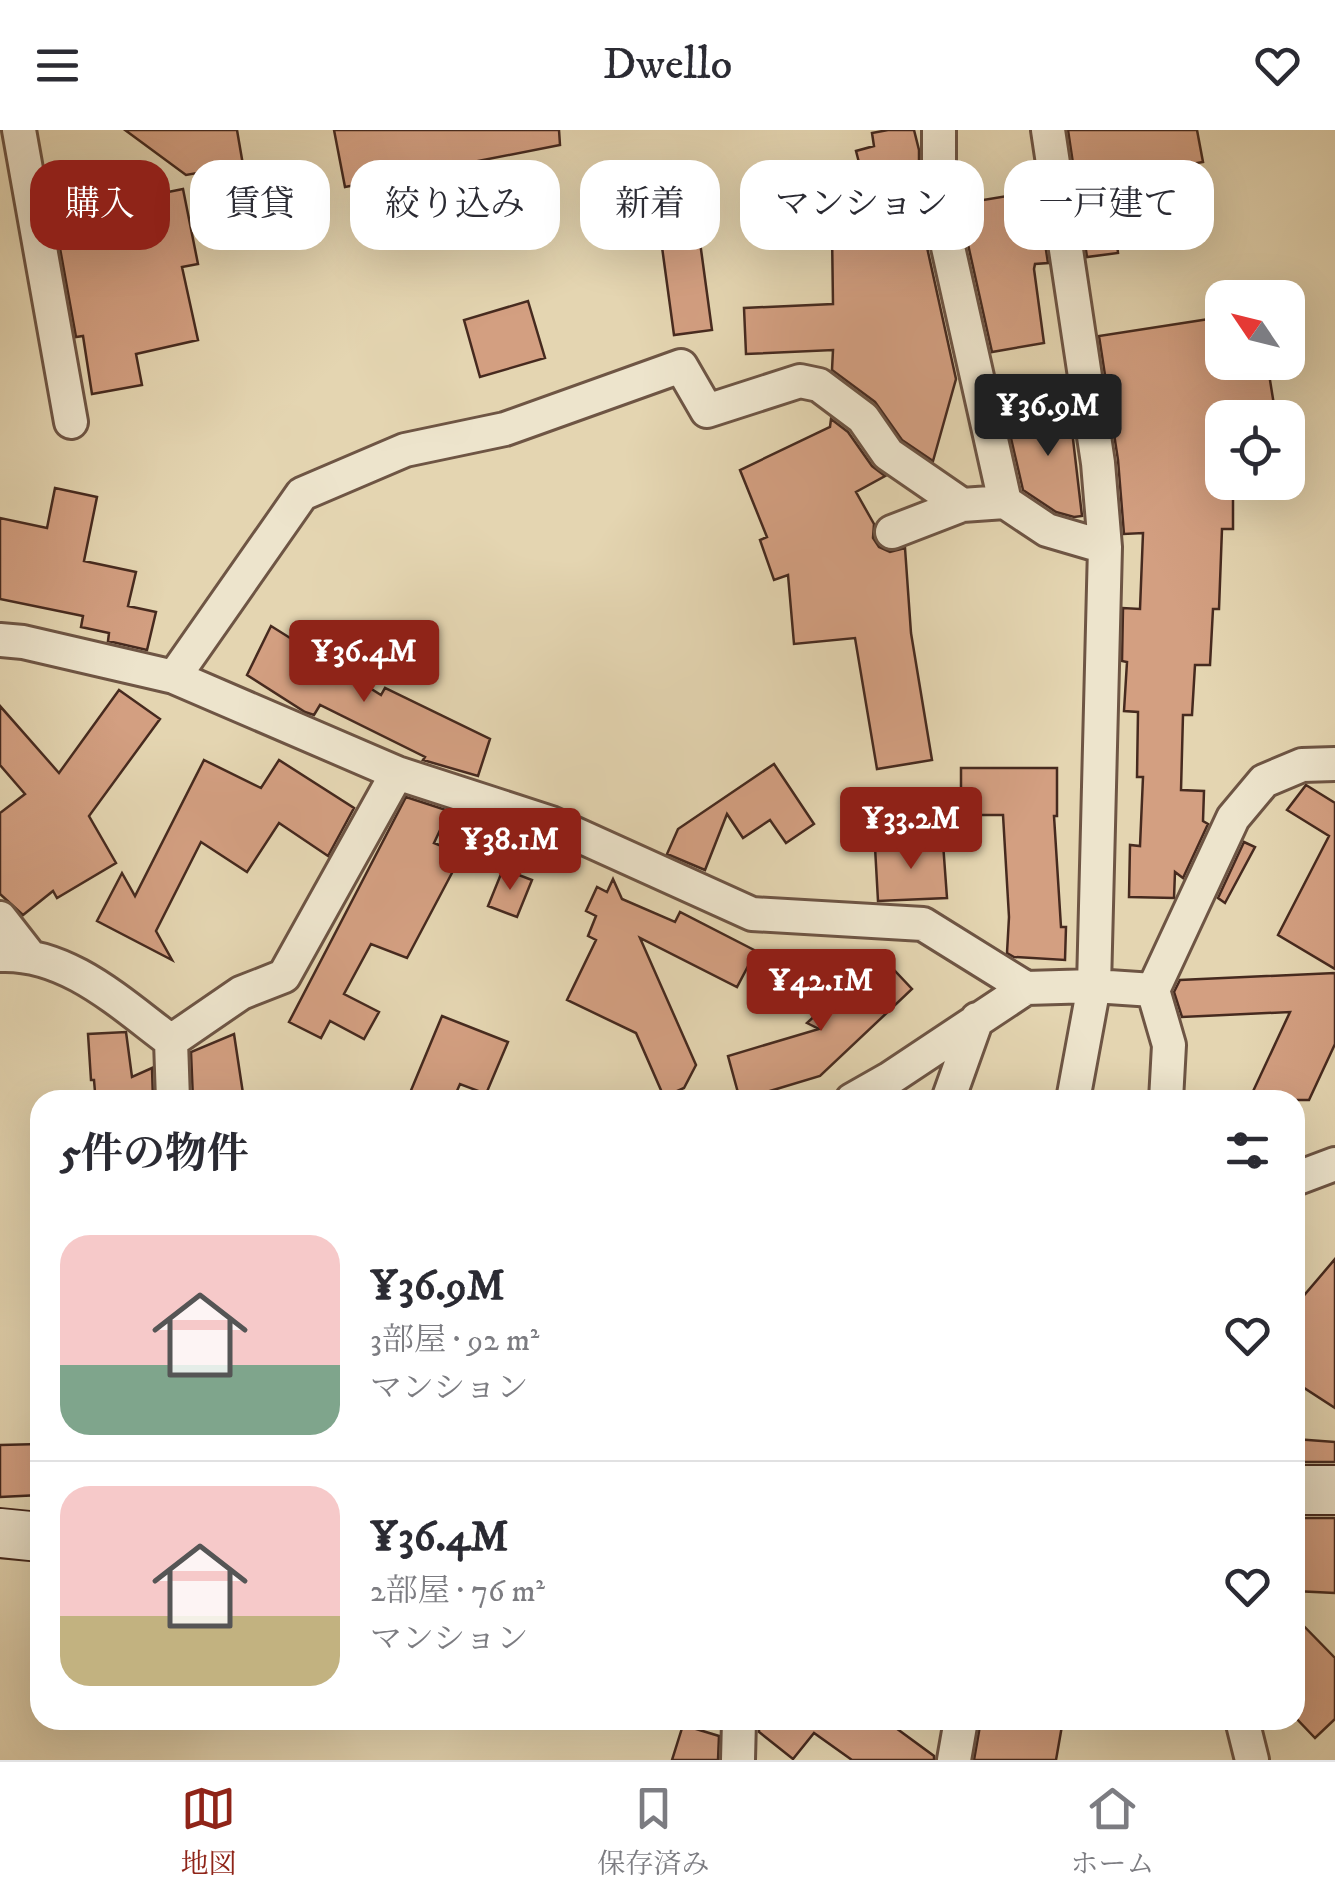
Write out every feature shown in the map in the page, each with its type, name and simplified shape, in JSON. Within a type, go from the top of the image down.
[{"type":"main road","points":[[1305,1490],[1335,1490]]},
{"type":"main road","points":[[0,1533],[30,1536]]},
{"type":"street","points":[[18,130],[71,422]]},
{"type":"street","points":[[939,130],[939,207],[1005,502]]},
{"type":"street","points":[[1048,130],[1098,463],[1105,548],[1094,986],[1075,1090]]},
{"type":"street","points":[[174,677],[302,494],[405,450],[505,429],[681,366],[707,411],[800,381],[819,385],[863,418],[888,454],[962,504]]},
{"type":"street","points":[[892,532],[962,504],[1005,502],[1047,530],[1105,548]]},
{"type":"street","points":[[0,640],[174,677],[397,774],[552,823],[752,914],[923,924],[1026,988]]},
{"type":"street","points":[[1167,1090],[1169,1045],[1152,990],[1233,818],[1264,782],[1302,765],[1335,764]]},
{"type":"street","points":[[171,1041],[240,994],[284,976],[397,774]]},
{"type":"street","points":[[0,918],[14,955],[89,980],[171,1041]]},
{"type":"street","points":[[870,1090],[1026,988],[1094,986],[1152,990]]},
{"type":"street","points":[[952,1090],[977,1019]]},
{"type":"street","points":[[171,1041],[173,1090]]},
{"type":"street","points":[[1305,1176],[1335,1164]]},
{"type":"street","points":[[738,1760],[739,1730]]},
{"type":"street","points":[[954,1760],[958,1730]]},
{"type":"street","points":[[1244,1730],[1252,1760]]},
{"type":"building","points":[[125,130],[237,130],[242,160],[190,160],[190,174],[186,175]]},
{"type":"building","points":[[334,130],[559,130],[560,145],[483,160],[350,160],[350,186],[345,187]]},
{"type":"building","points":[[914,130],[919,160],[858,160],[856,151],[874,146],[872,133]]},
{"type":"building","points":[[1068,130],[1197,130],[1203,160],[1072,160]]},
{"type":"building","points":[[183,189],[190,250],[195,250],[198,264],[182,267],[198,340],[136,354],[142,385],[92,394],[83,336],[76,337],[60,250],[170,250],[170,192]]},
{"type":"building","points":[[1004,196],[1004,250],[1046,250],[1048,263],[1035,264],[1034,269],[1044,343],[992,352],[969,250],[984,250],[984,200]]},
{"type":"building","points":[[662,250],[701,250],[712,330],[674,335]]},
{"type":"building","points":[[832,250],[928,250],[956,379],[933,461],[902,440],[875,402],[832,370],[833,350],[746,354],[744,308],[833,304]]},
{"type":"building","points":[[1086,250],[1118,250],[1118,253],[1087,257]]},
{"type":"building","points":[[528,301],[545,358],[480,377],[464,320]]},
{"type":"building","points":[[1205,320],[1205,380],[1270,380],[1273,400],[1205,400],[1205,500],[1233,500],[1233,529],[1222,529],[1219,609],[1213,609],[1210,665],[1195,665],[1192,715],[1183,715],[1181,790],[1204,791],[1203,821],[1208,824],[1183,878],[1175,872],[1174,898],[1129,897],[1130,845],[1140,846],[1143,777],[1137,777],[1138,712],[1124,711],[1127,662],[1122,661],[1123,608],[1140,609],[1143,533],[1124,534],[1118,460],[1099,336]]},
{"type":"building","points":[[1069,405],[1082,516],[1074,517],[1056,512],[1023,490],[1007,421]]},
{"type":"building","points":[[831,419],[848,432],[872,466],[885,476],[856,492],[874,524],[873,538],[879,547],[890,552],[905,548],[911,633],[932,760],[877,769],[855,638],[794,644],[788,575],[774,580],[760,540],[767,537],[740,470],[830,427]]},
{"type":"building","points":[[55,488],[97,497],[84,561],[136,572],[128,606],[156,612],[147,650],[108,641],[109,633],[81,627],[83,616],[0,599],[0,518],[47,528]]},
{"type":"building","points":[[271,626],[381,695],[385,688],[490,739],[478,776],[423,760],[425,757],[320,705],[314,715],[305,712],[247,675]]},
{"type":"building","points":[[119,690],[160,719],[89,816],[116,863],[57,898],[53,891],[23,915],[0,894],[0,813],[25,794],[0,765],[0,706],[59,773]]},
{"type":"building","points":[[204,760],[261,788],[279,760],[354,808],[328,856],[279,823],[247,872],[201,842],[156,931],[172,960],[97,921],[122,873],[135,896]]},
{"type":"building","points":[[774,764],[814,824],[786,843],[770,820],[743,838],[727,814],[705,870],[667,854],[678,829]]},
{"type":"building","points":[[961,768],[1057,768],[1054,816],[1061,927],[1066,927],[1065,960],[1014,957],[1007,953],[1009,917],[1003,815],[961,815]]},
{"type":"building","points":[[1306,785],[1335,803],[1335,969],[1278,935],[1329,836],[1287,810]]},
{"type":"building","points":[[406,797],[449,811],[434,843],[462,854],[407,958],[371,944],[344,994],[379,1012],[364,1039],[330,1021],[321,1038],[289,1022]]},
{"type":"building","points":[[1244,842],[1255,847],[1225,903],[1218,898]]},
{"type":"building","points":[[943,843],[947,898],[878,901],[875,847]]},
{"type":"building","points":[[503,869],[532,880],[517,917],[488,906]]},
{"type":"building","points":[[613,879],[622,899],[675,922],[680,912],[756,951],[737,987],[640,938],[696,1065],[680,1090],[661,1090],[636,1033],[567,1000],[596,940],[588,936],[596,916],[586,911],[597,887],[607,892]]},
{"type":"building","points":[[880,955],[912,989],[820,1076],[773,1090],[737,1090],[728,1056],[819,1029],[807,1023]]},
{"type":"building","points":[[1335,973],[1335,1044],[1309,1100],[1305,1100],[1305,1090],[1254,1090],[1290,1012],[1182,1017],[1174,992],[1180,980]]},
{"type":"building","points":[[442,1016],[508,1042],[488,1090],[460,1084],[457,1090],[411,1090]]},
{"type":"building","points":[[126,1032],[132,1077],[152,1068],[153,1090],[95,1090],[88,1034]]},
{"type":"building","points":[[234,1034],[242,1090],[193,1090],[191,1052]]},
{"type":"building","points":[[1335,1259],[1335,1408],[1305,1388],[1305,1294]]},
{"type":"building","points":[[1305,1440],[1335,1442],[1335,1462],[1305,1462]]},
{"type":"building","points":[[30,1444],[30,1496],[0,1497],[0,1445]]},
{"type":"building","points":[[1305,1518],[1335,1518],[1335,1593],[1305,1592]]},
{"type":"building","points":[[1305,1627],[1335,1658],[1335,1719],[1315,1738],[1305,1728]]},
{"type":"building","points":[[681,1730],[719,1736],[718,1760],[672,1760]]},
{"type":"building","points":[[899,1730],[934,1756],[934,1760],[852,1760],[814,1733],[793,1759],[759,1732]]},
{"type":"building","points":[[979,1730],[1061,1730],[1056,1760],[974,1760]]}]
